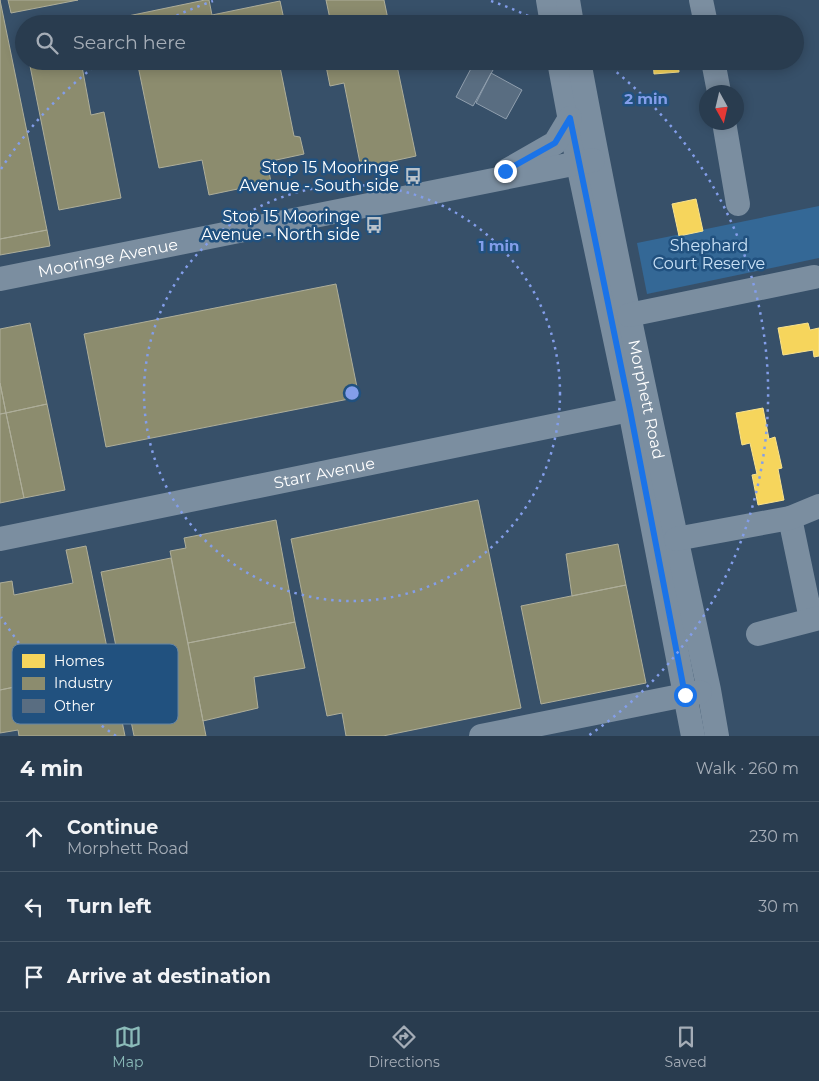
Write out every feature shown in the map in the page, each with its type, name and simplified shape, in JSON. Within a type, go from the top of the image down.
[{"type":"street","points":[[548,0],[550,15]]},
{"type":"street","points":[[568,0],[570,15]]},
{"type":"street","points":[[701,0],[704,15]]},
{"type":"street","name":"Morphett Road","points":[[561,70],[570,118],[588,162],[629,315],[639,408],[676,539],[709,690],[717,736]]},
{"type":"street","name":"Morphett Road","points":[[580,70],[588,162],[639,408],[693,736]]},
{"type":"street","points":[[715,70],[718,85]]},
{"type":"street","points":[[444,190],[505,171],[555,143],[570,118]]},
{"type":"street","points":[[725,130],[738,204]]},
{"type":"street","name":"Mooringe Avenue","points":[[0,279],[588,162]]},
{"type":"street","points":[[629,315],[814,277]]},
{"type":"street","name":"Starr Avenue","points":[[0,540],[639,408]]},
{"type":"street","points":[[676,539],[790,518],[819,506]]},
{"type":"street","points":[[758,634],[800,624],[815,618],[790,518]]},
{"type":"street","points":[[481,736],[709,690]]},
{"type":"green space","name":"Shephard Court Reserve","points":[[819,206],[819,258],[647,294],[637,243]]},
{"type":"building: Homes","points":[[654,70],[679,70],[679,72],[654,74]]},
{"type":"building: Homes","points":[[696,199],[703,231],[679,236],[672,204]]},
{"type":"building: Homes","points":[[808,323],[810,330],[819,328],[819,356],[814,357],[813,350],[783,355],[778,328]]},
{"type":"building: Homes","points":[[763,408],[769,439],[775,437],[782,468],[778,469],[784,500],[758,505],[752,475],[757,474],[750,443],[742,445],[736,413]]},
{"type":"building: Industry","points":[[0,0],[47,230],[0,239]]},
{"type":"building: Industry","points":[[8,0],[78,0],[11,13]]},
{"type":"building: Industry","points":[[209,0],[212,15],[133,15]]},
{"type":"building: Industry","points":[[326,0],[384,0],[387,15],[329,15]]},
{"type":"building: Industry","points":[[280,1],[283,15],[212,15]]},
{"type":"building: Industry","points":[[31,70],[83,70],[91,115],[104,112],[121,198],[59,210]]},
{"type":"building: Industry","points":[[139,70],[281,70],[294,136],[300,137],[304,154],[267,162],[271,182],[209,195],[202,160],[159,168]]},
{"type":"building: Industry","points":[[327,70],[398,70],[416,156],[361,168],[344,83],[330,86]]},
{"type":"building: Industry","points":[[47,230],[50,246],[0,255],[0,239]]},
{"type":"building: Industry","points":[[336,284],[359,397],[106,447],[84,334]]},
{"type":"building: Industry","points":[[30,323],[47,404],[6,413],[0,383],[0,329]]},
{"type":"building: Industry","points":[[0,383],[6,413],[0,414]]},
{"type":"building: Industry","points":[[47,404],[65,490],[24,498],[6,413]]},
{"type":"building: Industry","points":[[6,413],[24,498],[0,503],[0,414]]},
{"type":"building: Industry","points":[[478,500],[521,708],[383,736],[346,736],[342,713],[327,716],[291,539]]},
{"type":"building: Industry","points":[[276,520],[295,622],[188,643],[170,551],[186,548],[184,538]]},
{"type":"building: Industry","points":[[618,544],[626,585],[572,596],[566,554]]},
{"type":"building: Industry","points":[[86,546],[106,644],[12,644],[12,688],[0,690],[0,583],[12,581],[14,595],[73,583],[66,550]]},
{"type":"building: Industry","points":[[171,558],[206,736],[134,736],[132,724],[178,724],[178,644],[115,644],[101,572]]},
{"type":"building: Industry","points":[[626,585],[646,683],[541,704],[521,606]]},
{"type":"building: Industry","points":[[295,622],[305,668],[254,677],[258,708],[203,721],[188,643]]},
{"type":"building: Industry","points":[[12,688],[12,724],[123,724],[125,736],[19,736],[18,730],[0,733],[0,690]]},
{"type":"building: Other","points":[[470,70],[493,70],[473,106],[456,97]]},
{"type":"building: Other","points":[[491,73],[522,90],[506,119],[476,103]]},
{"type":"place","name":"Stop 15 Mooringe Avenue - South side","points":[[413,176]]},
{"type":"place","name":"Stop 15 Mooringe Avenue - North side","points":[[374,225]]},
{"type":"route","points":[[505,171],[555,143],[570,118],[630,410],[685,695]]}]
